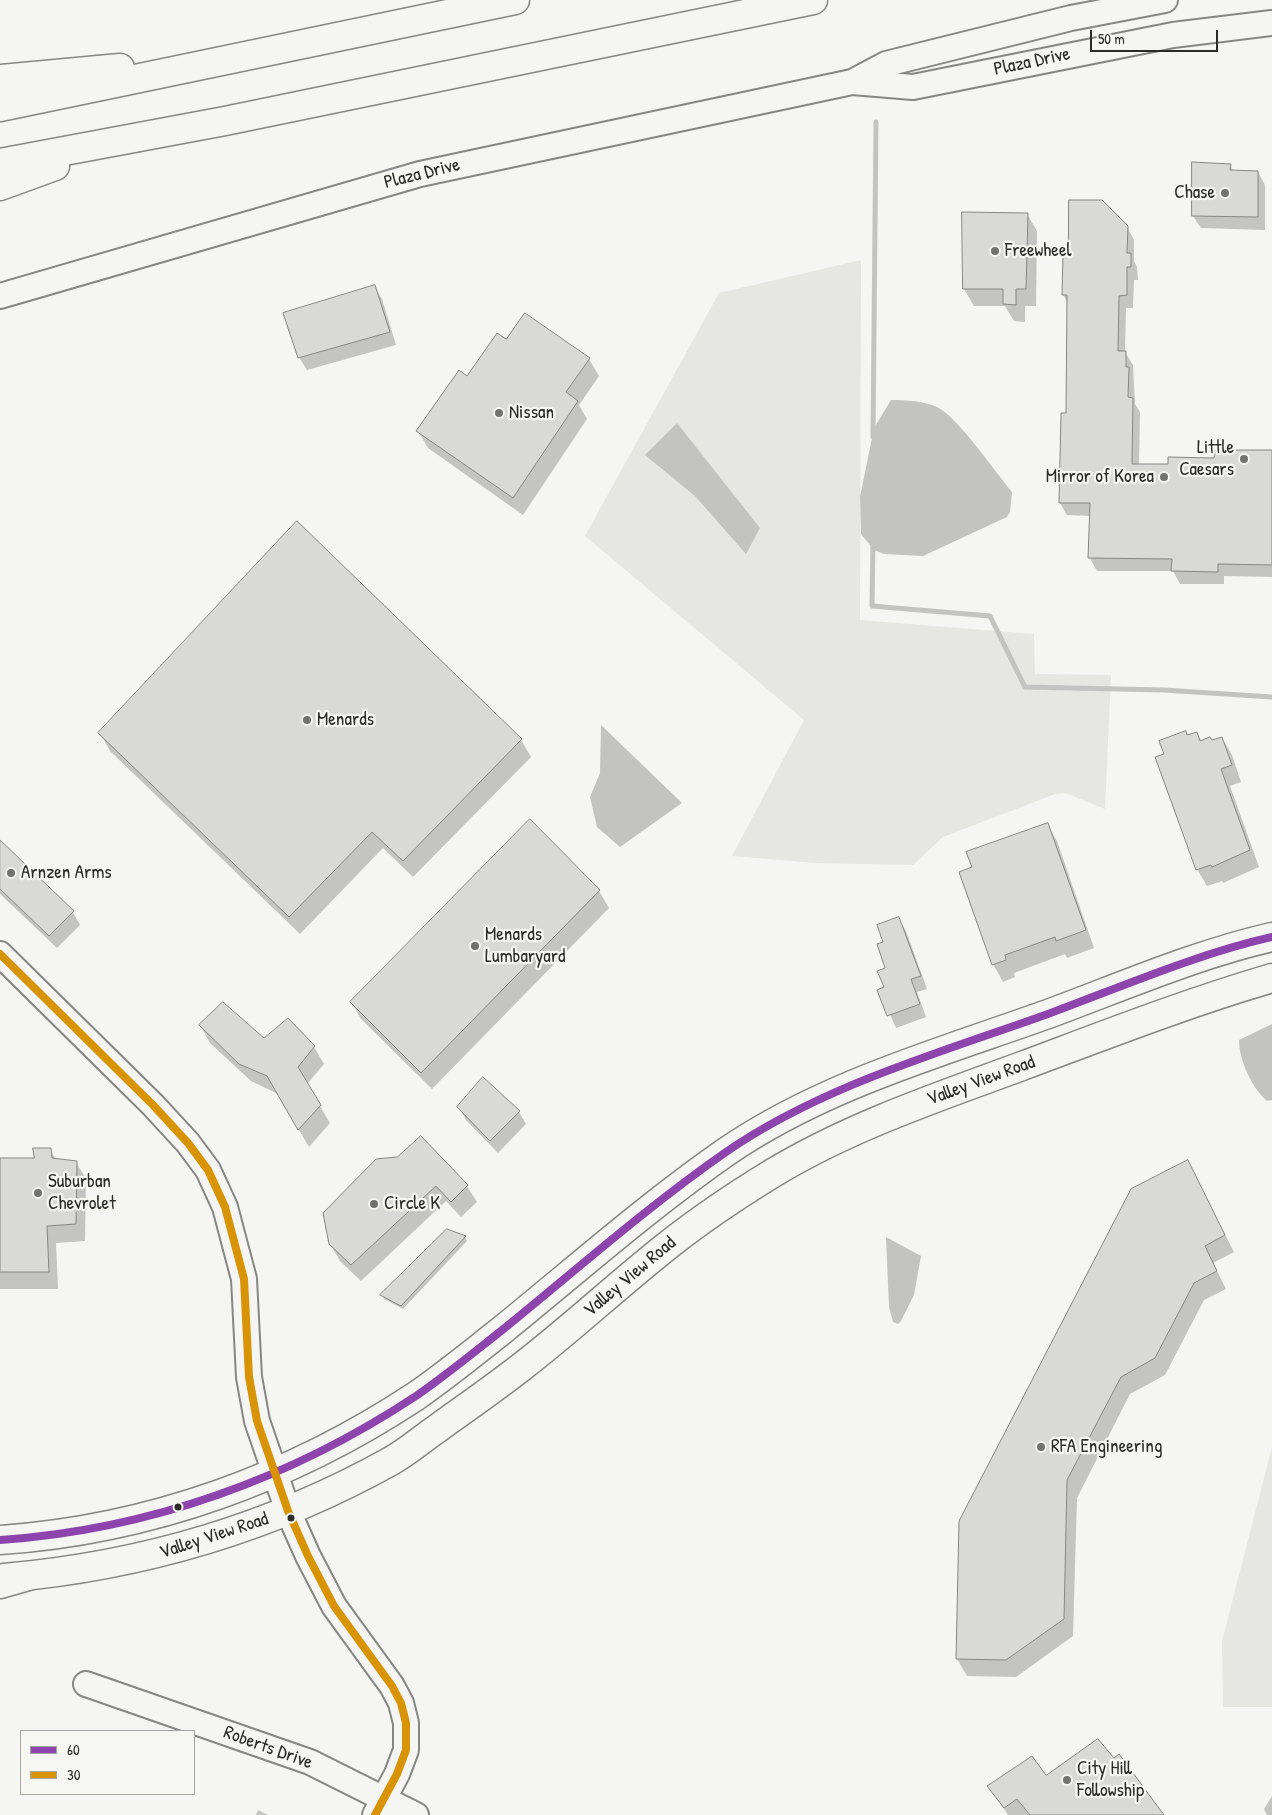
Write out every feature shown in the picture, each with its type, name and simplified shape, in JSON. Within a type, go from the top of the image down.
[{"type":"main road","points":[[0,107],[515,0]]},
{"type":"main road","points":[[0,163],[225,121],[813,0]]},
{"type":"main road","points":[[0,79],[93,69],[214,62]]},
{"type":"main road","points":[[0,186],[70,161],[225,121]]},
{"type":"main road","name":"Valley View Road","points":[[0,1540],[57,1534],[144,1517],[214,1498],[275,1474],[343,1439],[416,1396],[728,1151],[797,1111],[919,1060],[1207,957],[1272,937]]},
{"type":"main road","name":"Valley View Road","points":[[0,1578],[28,1576],[143,1558],[204,1542],[288,1511],[394,1459],[526,1364],[668,1245],[720,1207],[792,1163],[842,1136],[912,1106],[1164,1012],[1272,978]]},
{"type":"main road","points":[[0,1584],[28,1576]]},
{"type":"street","name":"Plaza Drive","points":[[0,296],[28,286],[420,174],[852,82],[886,64],[1071,18],[1165,0]]},
{"type":"street","name":"Plaza Drive","points":[[852,82],[913,87],[1173,35],[1272,23]]},
{"type":"street","points":[[0,954],[153,1105],[188,1143],[208,1170],[225,1207],[242,1270],[247,1325],[248,1377],[257,1421],[288,1511],[308,1556],[334,1606],[392,1686],[401,1704],[406,1722],[406,1750],[380,1806]]},
{"type":"street","name":"Roberts Drive","points":[[86,1684],[310,1762],[380,1806],[416,1815]]},
{"type":"shaded area","points":[[861,260],[860,620],[1034,634],[1035,674],[1111,675],[1105,809],[1065,793],[1055,794],[943,837],[913,865],[816,863],[732,856],[804,720],[585,536],[719,293]]},
{"type":"shaded area","points":[[891,400],[926,403],[937,407],[955,421],[1012,492],[1010,512],[1007,517],[923,556],[884,554],[874,550],[861,534],[860,497],[874,428]]},
{"type":"shaded area","points":[[677,423],[760,528],[746,554],[695,496],[645,455]]},
{"type":"shaded area","points":[[601,725],[682,803],[620,847],[597,827],[590,797],[600,773]]},
{"type":"shaded area","points":[[1272,1024],[1272,1100],[1267,1101],[1256,1089],[1247,1073],[1241,1056],[1239,1040]]},
{"type":"shaded area","points":[[886,1237],[921,1256],[914,1295],[898,1324],[893,1322],[889,1307]]},
{"type":"shaded area","points":[[1272,1447],[1272,1707],[1223,1707],[1222,1641]]},
{"type":"building","name":"Chase","points":[[1192,162],[1231,164],[1230,170],[1258,171],[1258,217],[1192,216]]},
{"type":"building","points":[[1069,200],[1102,200],[1128,226],[1127,253],[1131,253],[1131,267],[1127,267],[1127,295],[1119,296],[1118,351],[1126,351],[1126,367],[1129,367],[1128,397],[1133,398],[1132,464],[1168,464],[1168,457],[1214,458],[1215,450],[1272,450],[1272,565],[1218,564],[1218,572],[1171,571],[1172,559],[1088,558],[1090,503],[1059,503],[1061,413],[1066,413],[1067,295],[1062,295],[1063,253],[1068,253]]},
{"type":"building","name":"Freewheel","points":[[962,212],[1028,213],[1026,289],[1016,289],[1016,305],[1003,304],[1003,289],[963,289]]},
{"type":"building","points":[[375,285],[390,332],[298,358],[283,313]]},
{"type":"building","name":"Nissan","points":[[525,313],[590,358],[566,392],[578,401],[513,498],[416,431],[459,370],[467,376],[497,333],[506,339]]},
{"type":"building","name":"Menards","points":[[297,521],[522,739],[403,861],[372,832],[289,917],[98,733]]},
{"type":"building","points":[[1186,731],[1187,735],[1197,732],[1200,741],[1210,737],[1212,740],[1222,737],[1232,765],[1221,769],[1250,850],[1212,867],[1211,865],[1196,870],[1155,757],[1164,754],[1159,741]]},
{"type":"building","name":"Menards Lumbaryard","points":[[530,819],[600,890],[421,1073],[350,1002]]},
{"type":"building","points":[[1048,823],[1086,930],[1056,941],[1055,937],[1005,955],[1006,960],[992,965],[959,872],[972,867],[966,852]]},
{"type":"building","points":[[0,840],[74,911],[49,936],[0,889]]},
{"type":"building","points":[[899,917],[921,976],[911,979],[920,1004],[887,1016],[877,990],[884,987],[877,971],[885,968],[877,944],[883,942],[877,925]]},
{"type":"building","points":[[223,1002],[264,1038],[288,1018],[315,1046],[298,1067],[321,1105],[298,1130],[267,1076],[239,1064],[199,1025]]},
{"type":"building","points":[[483,1077],[520,1111],[490,1141],[457,1107]]},
{"type":"building","name":"Circle K","points":[[421,1136],[468,1185],[451,1202],[436,1186],[351,1265],[329,1244],[323,1213],[376,1159],[397,1157]]},
{"type":"building","name":"Suburban Chevrolet","points":[[33,1148],[51,1148],[52,1158],[77,1161],[76,1224],[47,1226],[49,1272],[0,1272],[0,1158],[34,1158]]},
{"type":"building","points":[[1188,1160],[1225,1235],[1205,1246],[1217,1271],[1194,1283],[1155,1358],[1121,1377],[1067,1480],[1064,1619],[1006,1660],[956,1659],[959,1521],[1131,1189]]},
{"type":"building","name":"Circle K","points":[[447,1229],[466,1236],[401,1306],[380,1295]]},
{"type":"building","name":"City Hill Followship","points":[[1098,1739],[1114,1758],[1119,1754],[1164,1815],[1030,1815],[1017,1799],[1004,1808],[987,1786],[1032,1756],[1046,1775]]},
{"type":"waterway","points":[[873,437],[876,122]]},
{"type":"waterway","points":[[873,543],[872,606],[990,616],[1025,687],[1164,690],[1272,697]]},
{"type":"transit line","name":"60","points":[[0,1540],[56,1534],[110,1525],[164,1512],[217,1495],[269,1475],[320,1452],[416,1396],[501,1331],[697,1173],[726,1152],[801,1108],[924,1057],[1048,1014],[1187,962],[1272,937]]},
{"type":"transit line","name":"30","points":[[0,954],[153,1105],[188,1143],[208,1170],[225,1207],[244,1279],[249,1377],[257,1421],[288,1511],[308,1556],[334,1606],[392,1686],[401,1703],[406,1723],[406,1750],[397,1774],[375,1815]]},
{"type":"place","name":"Chase","points":[[1225,193]]},
{"type":"place","name":"Freewheel","points":[[995,251]]},
{"type":"place","name":"Nissan","points":[[499,413]]},
{"type":"place","name":"Little Caesars","points":[[1244,459]]},
{"type":"place","name":"Mirror of Korea","points":[[1164,477]]},
{"type":"place","name":"Menards","points":[[307,720]]},
{"type":"place","name":"Arnzen Arms","points":[[11,873]]},
{"type":"place","name":"Menards Lumbaryard","points":[[475,946]]},
{"type":"place","name":"Suburban Chevrolet","points":[[38,1193]]},
{"type":"place","name":"Circle K","points":[[374,1204]]},
{"type":"place","name":"RFA Engineering","points":[[1041,1447]]},
{"type":"place","name":"City Hill Followship","points":[[1067,1780]]}]
